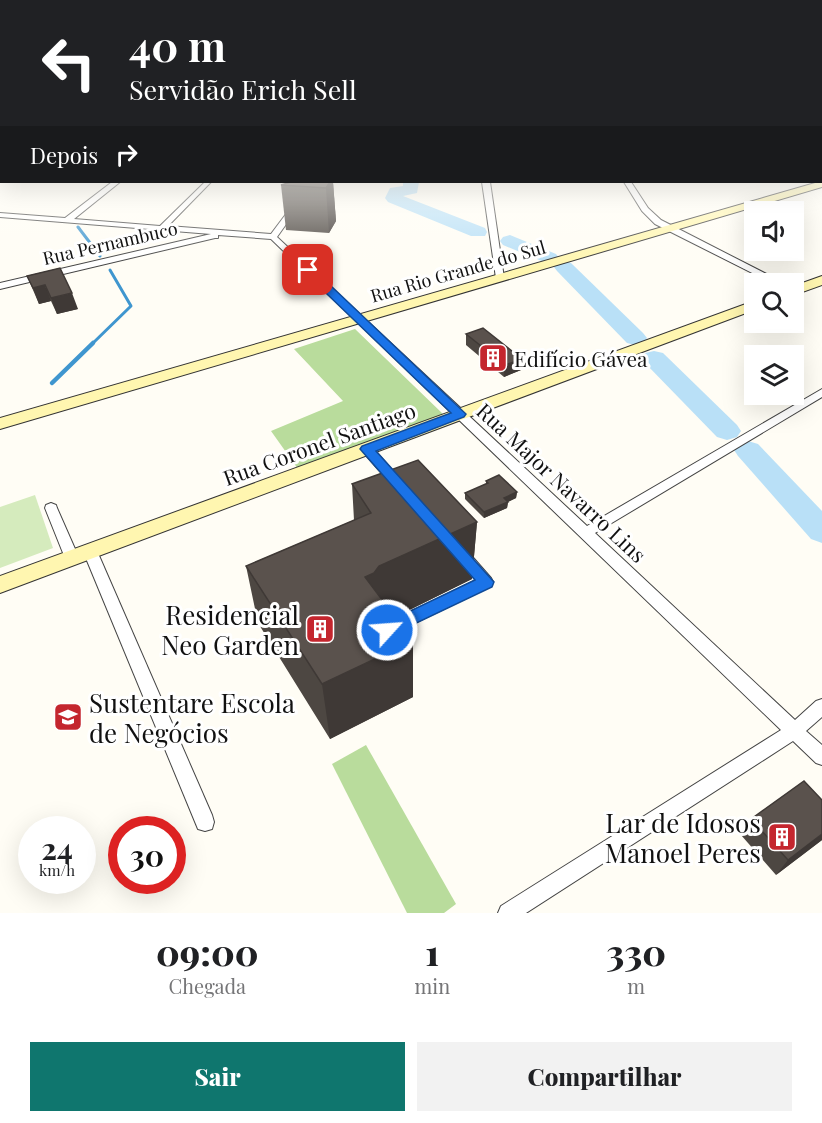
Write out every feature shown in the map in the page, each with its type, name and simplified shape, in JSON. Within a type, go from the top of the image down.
[{"type":"main road","name":"Rua Rio Grande do Sul","points":[[0,424],[822,184]]},
{"type":"main road","points":[[804,286],[822,280]]},
{"type":"main road","name":"Rua Coronel Santiago","points":[[0,585],[744,309]]},
{"type":"street","points":[[67,220],[115,183]]},
{"type":"street","points":[[162,228],[207,183]]},
{"type":"street","points":[[0,215],[273,237],[312,183]]},
{"type":"street","points":[[486,183],[500,278]]},
{"type":"street","points":[[629,183],[651,216],[669,229],[759,273]]},
{"type":"street","name":"Rua Pernambuco","points":[[0,286],[228,233]]},
{"type":"street","name":"Rua Major Navarro Lins","points":[[273,237],[822,757]]},
{"type":"street","points":[[585,532],[822,392]]},
{"type":"street","points":[[367,449],[406,494]]},
{"type":"street","points":[[51,508],[72,558]]},
{"type":"street","points":[[387,630],[486,582],[454,547]]},
{"type":"street","points":[[90,551],[205,822]]},
{"type":"street","points":[[508,913],[794,731],[822,706]]},
{"type":"green space","points":[[355,329],[443,414],[298,469],[271,431],[343,401],[294,349]]},
{"type":"green space","points":[[35,495],[53,548],[0,568],[0,507]]},
{"type":"green space","points":[[366,745],[456,904],[444,913],[407,913],[332,764]]},
{"type":"building","points":[[288,183],[329,183],[326,188],[281,185]]},
{"type":"building","points":[[60,268],[72,293],[51,298],[45,285],[33,288],[27,276]]},
{"type":"building","points":[[483,328],[522,359],[505,365],[466,334]]},
{"type":"building","points":[[418,460],[477,522],[379,566],[374,573],[365,577],[413,641],[322,684],[246,566],[371,513],[352,484]]},
{"type":"building","points":[[499,475],[517,492],[504,498],[508,502],[484,512],[465,493],[488,483],[486,481]]},
{"type":"building","name":"Lar de Idosos Manoel Peres","points":[[804,781],[822,800],[822,834],[788,860],[751,819]]},
{"type":"waterway","points":[[411,183],[411,189],[396,192],[394,198],[478,232]]},
{"type":"waterway","points":[[80,229],[78,227],[100,256]]},
{"type":"waterway","points":[[510,241],[549,258]]},
{"type":"waterway","points":[[564,267],[635,338]]},
{"type":"waterway","points":[[91,345],[131,306],[110,270]]},
{"type":"waterway","points":[[52,383],[93,343]]},
{"type":"waterway","points":[[654,358],[727,431]]},
{"type":"waterway","points":[[748,450],[822,531]]},
{"type":"place","name":"Edifício Gávea","points":[[493,358]]},
{"type":"place","name":"Residencial Neo Garden","points":[[320,629]]},
{"type":"place","name":"Sustentare Escola de Negócios","points":[[68,717]]},
{"type":"place","name":"Lar de Idosos Manoel Peres","points":[[782,837]]},
{"type":"route","points":[[308,270],[460,414],[367,449],[486,582],[387,630]]}]
